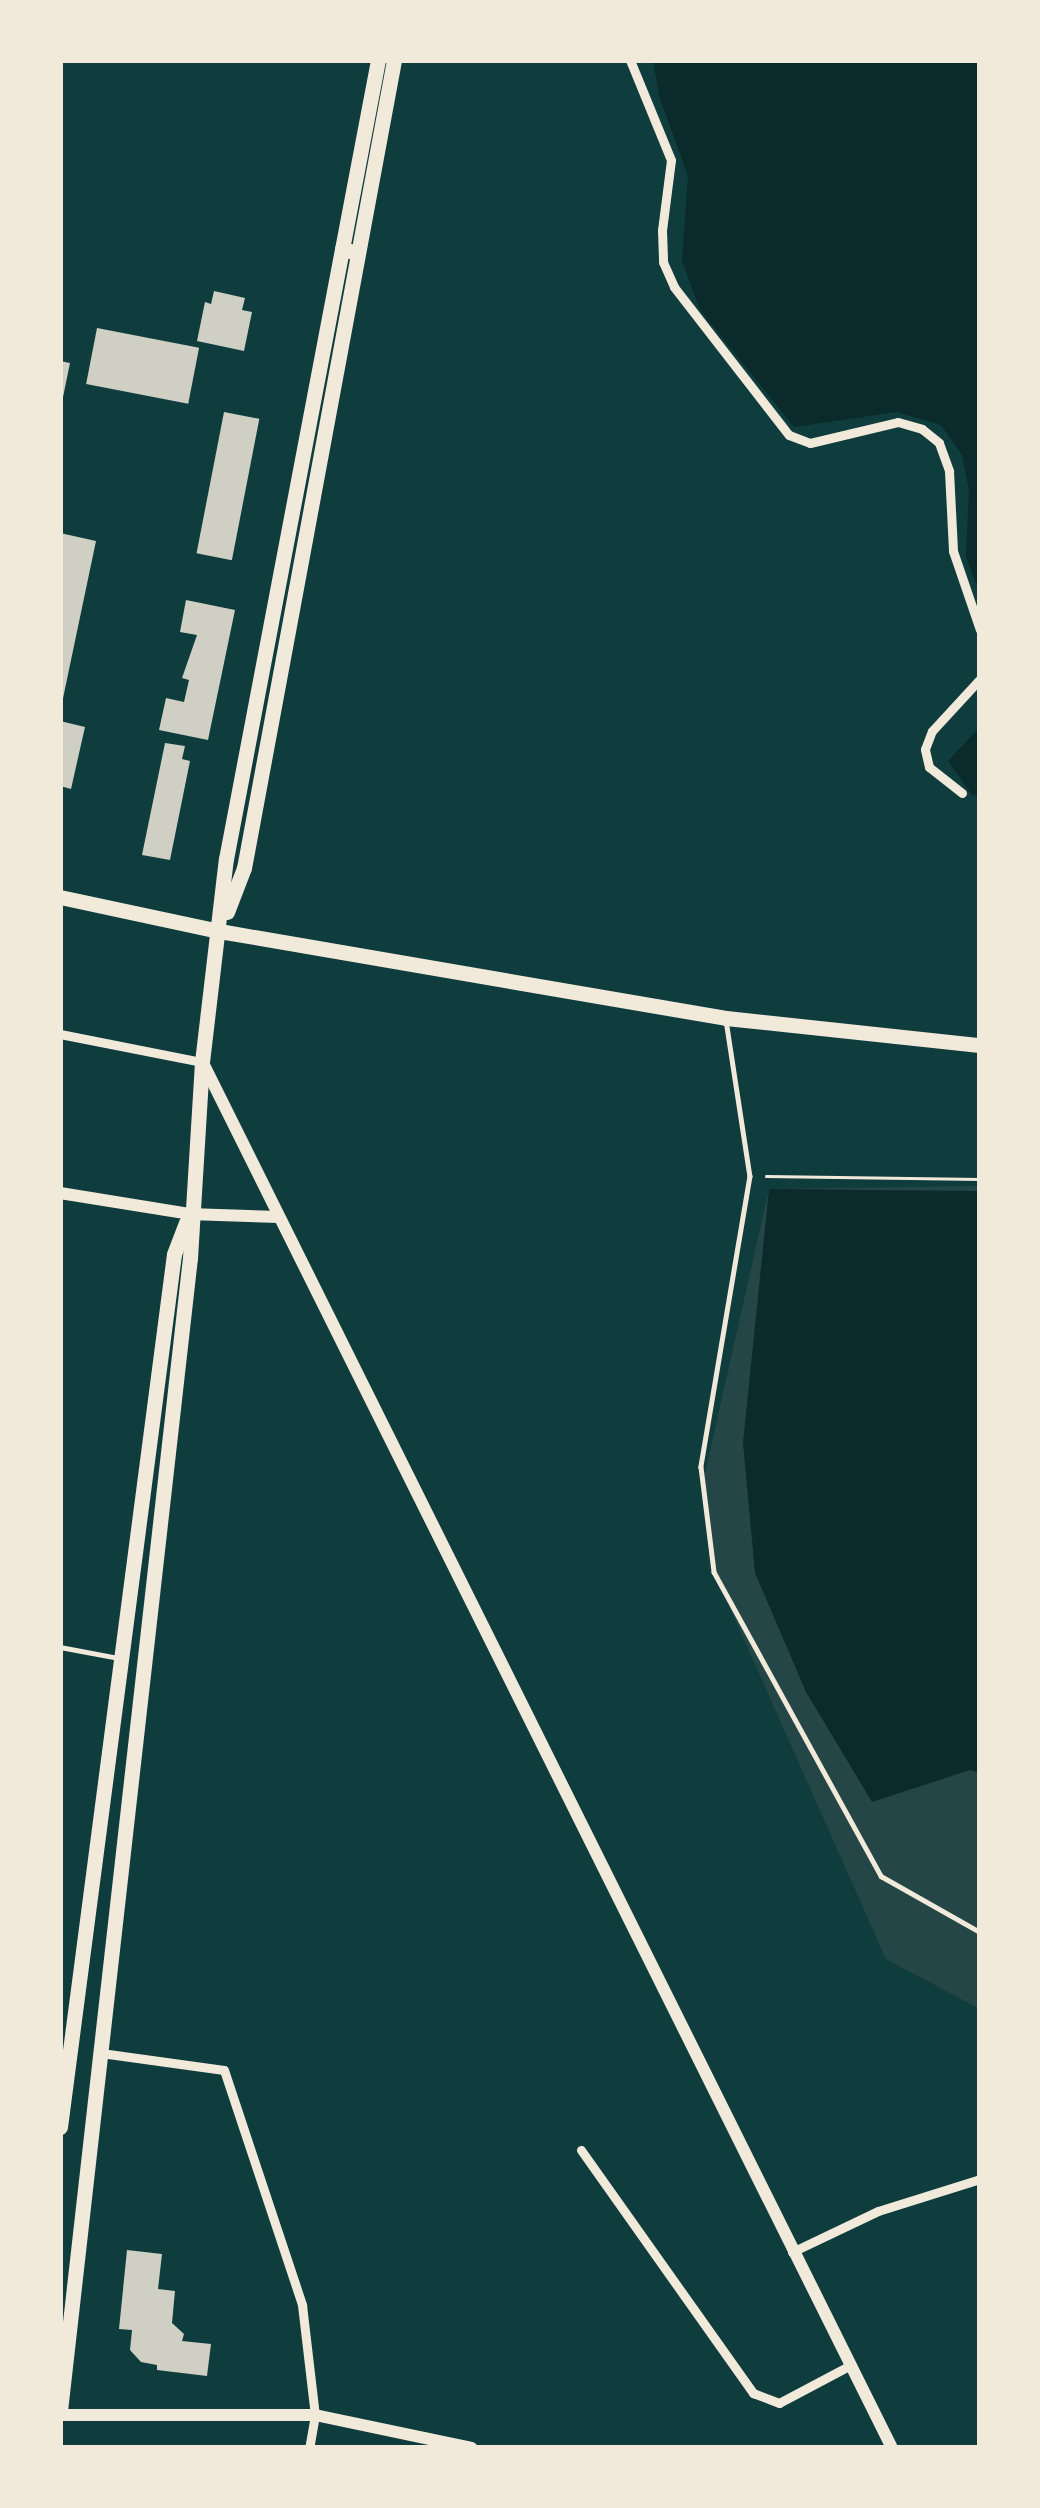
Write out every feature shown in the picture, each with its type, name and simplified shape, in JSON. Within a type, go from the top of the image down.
[{"type":"main road","points":[[60,2413],[148,1548],[190,1258],[189,1214],[202,1062],[219,931],[244,868],[350,251],[378,60]]},
{"type":"main road","points":[[350,251],[394,60]]},
{"type":"main road","points":[[60,897],[219,931],[725,1018],[980,1045]]},
{"type":"main road","points":[[60,2127],[65,2049],[124,1659],[148,1548]]},
{"type":"main road","points":[[65,2049],[100,2052]]},
{"type":"street","points":[[630,60],[671,160],[662,230],[663,262],[674,287],[789,434],[810,443],[898,422],[922,429],[939,443],[949,471],[953,550],[980,630]]},
{"type":"street","points":[[962,793],[929,767],[926,749],[932,731],[980,679]]},
{"type":"street","points":[[60,1034],[202,1062],[892,2448]]},
{"type":"street","points":[[60,1193],[189,1214],[279,1217]]},
{"type":"street","points":[[100,2052],[224,2070],[302,2305],[315,2415],[309,2448]]},
{"type":"street","points":[[581,2150],[752,2393],[779,2403],[848,2366]]},
{"type":"street","points":[[792,2252],[878,2211],[980,2179]]},
{"type":"street","points":[[60,2413],[315,2415],[472,2448]]},
{"type":"lane","points":[[725,1018],[750,1176],[700,1467],[714,1572],[881,1876],[980,1931]]},
{"type":"lane","points":[[60,1647],[124,1659]]},
{"type":"path","points":[[750,1176],[980,1179]]},
{"type":"shaded area","points":[[653,60],[980,60],[980,595],[966,556],[969,491],[962,455],[941,425],[897,412],[794,427],[700,310],[682,261],[688,176],[659,96]]},
{"type":"shaded area","points":[[980,727],[980,795],[972,795],[948,761]]},
{"type":"shaded area","points":[[980,1186],[980,2009],[886,1959],[714,1572],[703,1482],[769,1189]]},
{"type":"shaded area","points":[[769,1189],[980,1191],[980,1773],[970,1770],[872,1802],[806,1692],[755,1573],[743,1443]]},
{"type":"building","points":[[214,291],[245,298],[242,310],[252,312],[244,351],[197,341],[205,302],[211,304]]},
{"type":"building","points":[[97,328],[199,348],[188,404],[86,384]]},
{"type":"building","points":[[60,361],[70,363],[62,402],[60,402]]},
{"type":"building","points":[[224,412],[259,419],[232,560],[197,553]]},
{"type":"building","points":[[60,533],[96,541],[62,703],[60,703]]},
{"type":"building","points":[[186,600],[235,610],[208,740],[159,730],[166,698],[184,702],[189,680],[182,678],[197,635],[180,632]]},
{"type":"building","points":[[60,721],[85,727],[71,789],[60,786]]},
{"type":"building","points":[[165,743],[185,746],[182,759],[190,761],[170,860],[142,855]]},
{"type":"building","points":[[127,2250],[162,2254],[158,2289],[175,2291],[172,2323],[184,2334],[182,2341],[211,2344],[207,2376],[157,2370],[157,2365],[141,2362],[130,2350],[132,2330],[119,2329]]}]
